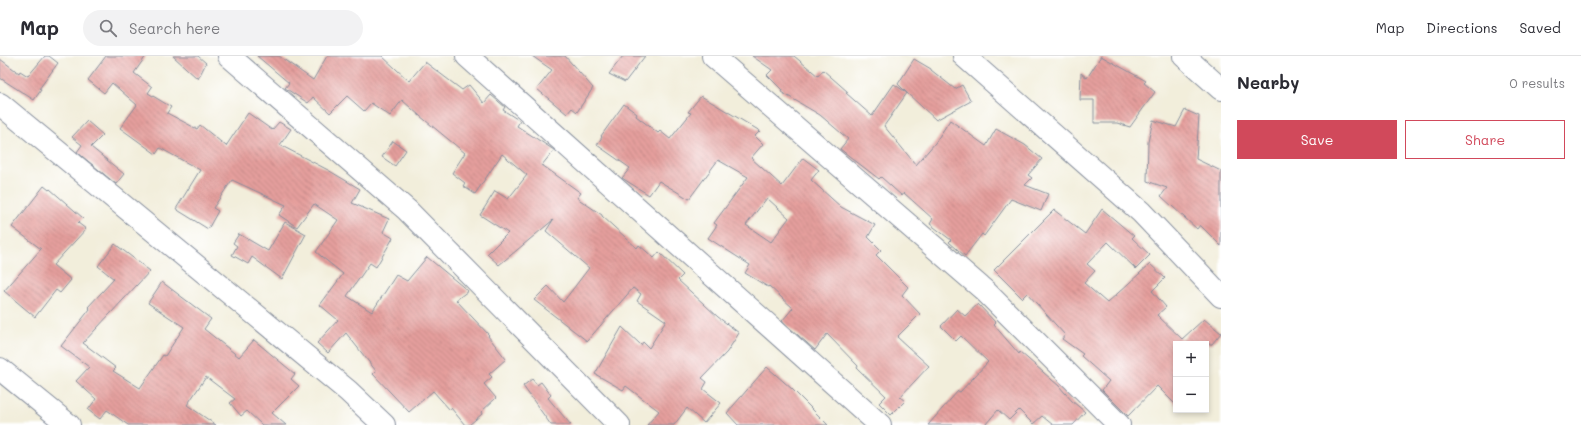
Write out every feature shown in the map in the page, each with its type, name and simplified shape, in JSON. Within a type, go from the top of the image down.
[{"type":"street","points":[[229,56],[407,210],[619,425]]},
{"type":"street","points":[[467,56],[880,425]]},
{"type":"street","points":[[713,56],[985,291],[1119,425]]},
{"type":"street","points":[[964,56],[1141,212],[1221,296]]},
{"type":"street","points":[[1184,56],[1221,89]]},
{"type":"street","points":[[0,104],[348,390],[384,425]]},
{"type":"street","points":[[0,369],[69,425]]},
{"type":"building","points":[[45,56],[49,56],[58,63],[39,89],[41,90],[34,100],[0,78],[0,59],[19,73],[20,71],[28,76]]},
{"type":"building","points":[[106,56],[146,56],[134,73],[152,87],[148,93],[171,107],[167,113],[197,129],[200,125],[226,146],[248,113],[272,130],[279,122],[291,129],[280,145],[328,170],[360,189],[352,203],[389,219],[383,232],[393,238],[376,267],[370,263],[347,296],[372,312],[396,275],[407,281],[427,257],[468,291],[456,300],[489,335],[488,336],[506,359],[489,374],[492,377],[484,384],[496,398],[481,412],[482,414],[469,425],[465,425],[451,408],[450,410],[433,391],[409,412],[373,374],[376,371],[346,333],[328,353],[317,343],[338,320],[320,305],[343,274],[316,252],[338,220],[314,204],[297,227],[279,215],[286,205],[232,180],[213,208],[218,211],[208,229],[176,209],[200,170],[160,148],[156,154],[120,128],[137,105],[112,83],[104,93],[88,80]]},
{"type":"building","points":[[173,56],[198,56],[206,63],[198,79]]},
{"type":"building","points":[[257,56],[279,56],[313,80],[327,56],[382,56],[409,81],[425,62],[462,90],[469,85],[484,103],[491,95],[505,107],[503,110],[520,121],[517,126],[554,150],[542,165],[581,193],[577,198],[602,215],[637,248],[639,245],[654,258],[659,252],[683,275],[678,280],[718,317],[739,333],[727,352],[702,378],[707,382],[703,389],[721,403],[704,423],[687,408],[674,425],[647,425],[659,411],[626,386],[623,390],[595,374],[622,327],[641,345],[643,342],[649,348],[666,321],[637,301],[641,294],[633,288],[587,341],[534,300],[548,286],[563,302],[589,268],[546,231],[553,220],[499,265],[487,254],[508,233],[480,215],[495,191],[508,199],[527,175],[502,154],[475,194],[463,186],[465,183],[452,173],[465,153],[402,100],[390,116],[371,103],[364,111],[347,96],[330,113],[313,97],[308,103],[285,88],[289,83]]},
{"type":"building","points":[[532,56],[565,56],[593,88],[577,112],[572,108],[567,114],[537,89],[552,70]]},
{"type":"building","points":[[623,56],[645,56],[625,82],[609,74]]},
{"type":"building","points":[[752,56],[794,56],[818,76],[823,70],[872,116],[894,84],[907,93],[884,126],[916,165],[935,143],[950,120],[986,146],[996,129],[1025,145],[1042,159],[1028,175],[1032,178],[1025,185],[1048,194],[1041,211],[1011,199],[984,236],[982,234],[965,256],[949,242],[951,240],[930,224],[933,219],[904,193],[902,196],[881,177],[879,179],[840,149],[848,139],[820,115],[781,92],[782,90],[767,75],[772,70]]},
{"type":"building","points":[[1101,56],[1146,81],[1144,83],[1155,92],[1130,127],[1117,123],[1094,123],[1094,100],[1080,100],[1081,73],[1087,78]]},
{"type":"building","points":[[914,59],[931,69],[955,89],[962,85],[971,101],[936,120],[898,84]]},
{"type":"building","points":[[701,96],[760,131],[755,136],[763,144],[751,158],[782,186],[803,158],[819,170],[811,180],[841,207],[875,225],[868,237],[881,250],[876,255],[908,287],[902,295],[920,314],[897,337],[929,366],[900,397],[905,401],[891,415],[879,403],[886,396],[857,368],[858,366],[827,334],[815,350],[782,321],[793,308],[769,286],[768,287],[745,273],[750,265],[708,238],[717,225],[714,223],[748,177],[718,160],[689,199],[659,181],[649,195],[622,178],[630,168],[597,145],[602,137],[601,136],[624,104],[637,114],[636,116],[658,133],[660,131],[670,139],[691,113],[688,112]],"holes":[[[767,198],[789,218],[771,242],[746,225]]]},
{"type":"building","points":[[1185,110],[1199,116],[1196,159],[1221,171],[1221,246],[1200,225],[1197,229],[1161,196],[1167,188],[1147,181],[1148,142],[1153,120],[1176,127]]},
{"type":"building","points":[[87,121],[103,135],[91,147],[124,174],[116,184],[77,152],[82,145],[72,137]]},
{"type":"building","points":[[393,141],[406,150],[395,166],[382,157]]},
{"type":"building","points":[[44,186],[49,190],[50,189],[83,218],[78,223],[86,229],[53,265],[71,280],[60,293],[56,290],[35,317],[4,291],[41,249],[12,227]]},
{"type":"building","points":[[1102,209],[1134,236],[1132,238],[1150,255],[1136,269],[1108,242],[1087,264],[1095,271],[1084,283],[1107,303],[1150,264],[1165,278],[1152,291],[1166,307],[1157,315],[1182,339],[1204,319],[1221,333],[1212,344],[1209,344],[1209,341],[1173,341],[1173,402],[1157,386],[1128,416],[1102,390],[1109,381],[1081,356],[1083,354],[1062,339],[1065,335],[1027,293],[1022,298],[994,270],[1054,210],[1085,234]]},
{"type":"building","points":[[285,222],[306,234],[282,279],[252,257],[248,264],[232,255],[237,246],[233,243],[239,234],[268,251]]},
{"type":"building","points":[[115,244],[150,271],[83,343],[116,368],[113,371],[140,388],[163,355],[165,356],[184,327],[148,303],[162,282],[211,319],[204,329],[239,357],[254,340],[295,374],[291,379],[299,386],[272,413],[286,425],[262,425],[247,411],[241,416],[230,403],[235,399],[206,377],[187,405],[216,425],[128,425],[107,410],[100,419],[88,410],[96,399],[76,381],[89,367],[61,346],[90,309],[88,307],[114,279],[98,266]]},
{"type":"building","points":[[978,304],[996,323],[994,325],[1019,354],[1020,352],[1059,386],[1072,401],[1085,412],[1073,425],[1053,425],[1042,416],[1033,424],[1019,410],[1009,420],[998,410],[985,425],[928,425],[958,391],[960,392],[988,362],[961,336],[956,341],[941,326],[957,309],[965,316]]},
{"type":"building","points":[[767,367],[792,389],[828,425],[738,425],[727,413]]},
{"type":"building","points":[[532,379],[537,385],[541,382],[551,395],[548,398],[571,425],[551,425],[523,386]]}]
